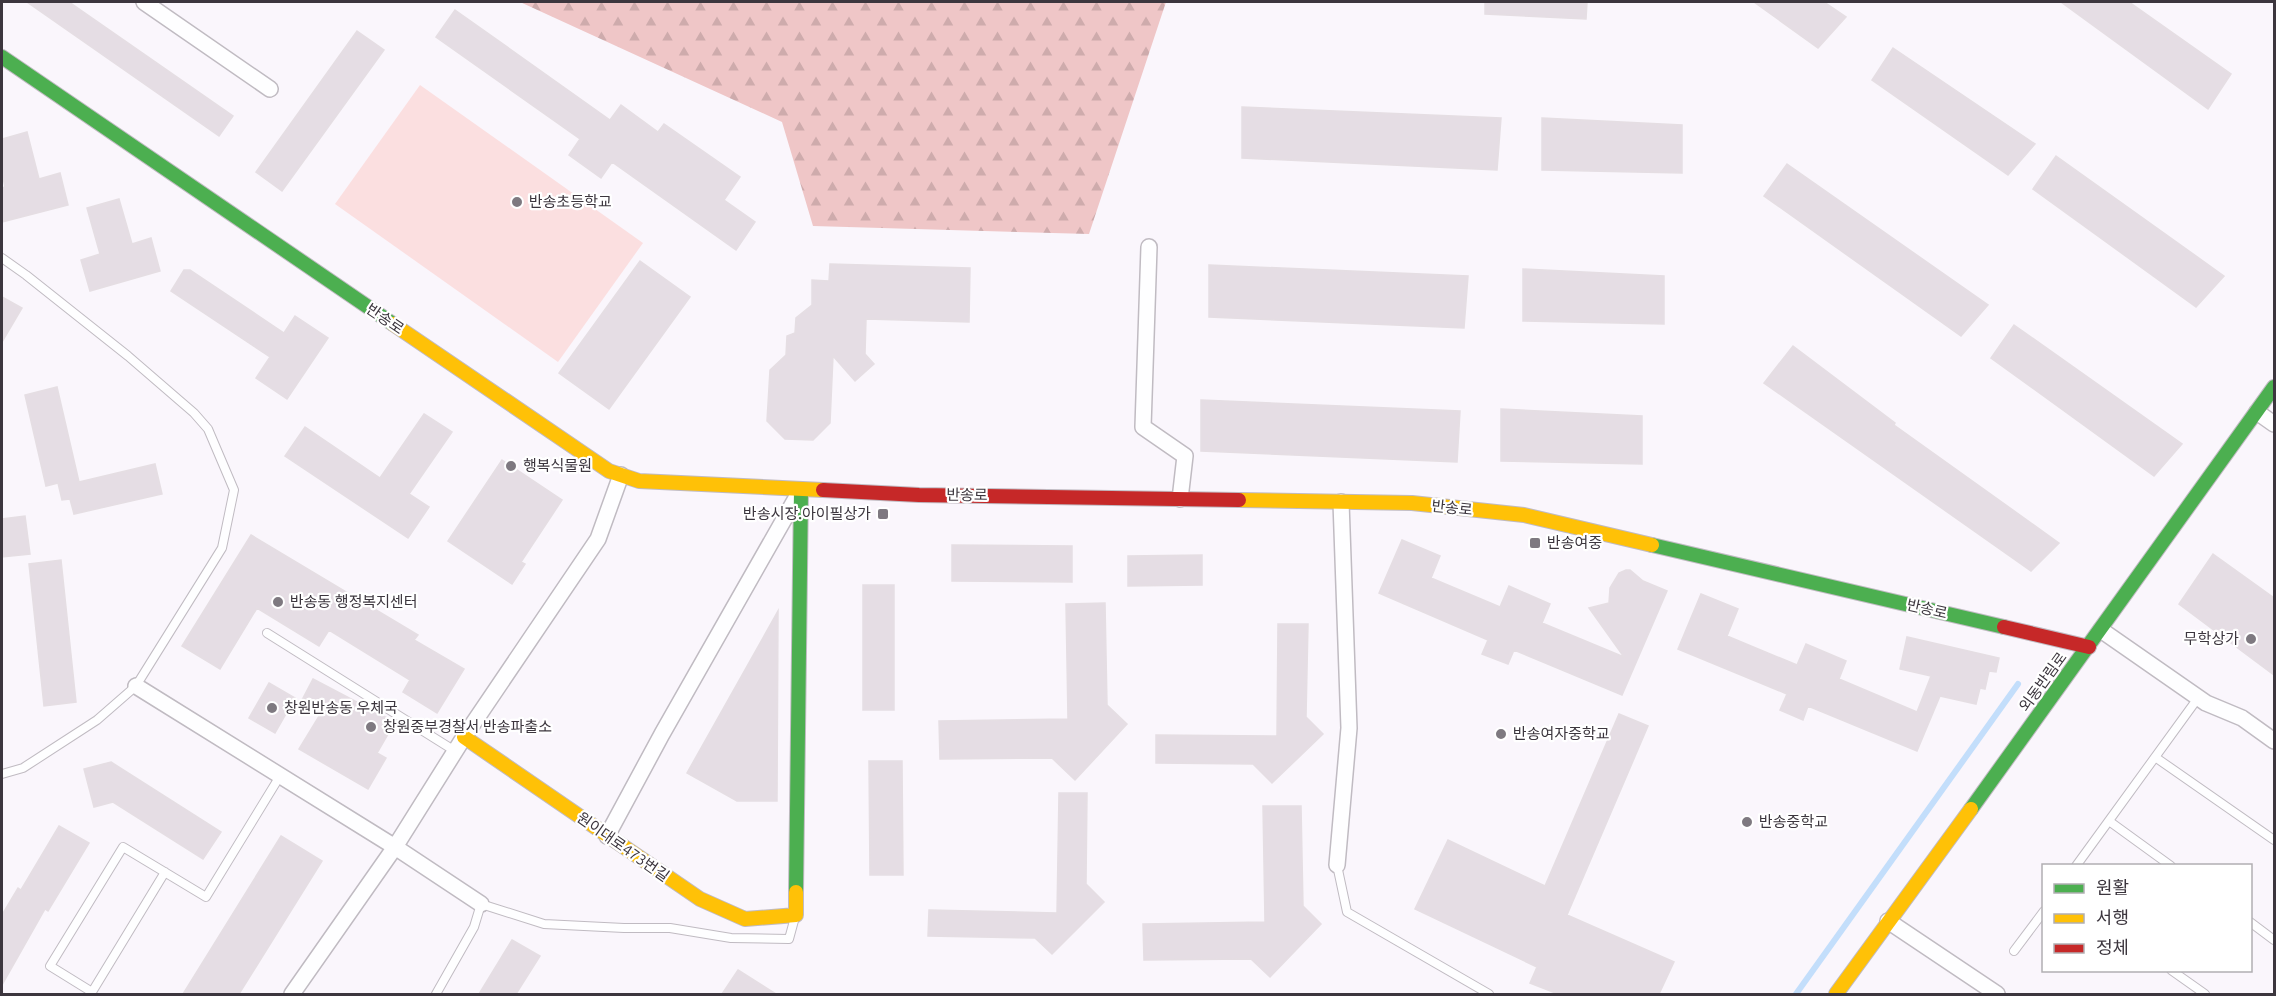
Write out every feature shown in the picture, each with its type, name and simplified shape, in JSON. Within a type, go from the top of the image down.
[{"type":"street","points":[[144,2],[270,89]]},
{"type":"street","name":"반송로","points":[[2,57],[609,471],[639,481],[919,495],[1412,503],[1524,515],[2089,647]]},
{"type":"street","points":[[1149,247],[1143,427],[1185,456],[1180,499]]},
{"type":"street","name":"외동반림로","points":[[1836,994],[2089,647],[2274,387]]},
{"type":"street","points":[[2256,412],[2274,424]]},
{"type":"street","points":[[292,994],[395,847],[464,737],[598,539],[621,475]]},
{"type":"street","points":[[607,836],[662,734],[801,490]]},
{"type":"street","points":[[796,915],[801,490]]},
{"type":"street","points":[[1337,865],[1349,728],[1341,502]]},
{"type":"street","points":[[2101,630],[2198,698],[2242,718],[2274,741]]},
{"type":"street","points":[[136,686],[395,847],[481,904]]},
{"type":"street","name":"원이대로473번길","points":[[464,737],[700,899],[745,919],[796,915]]},
{"type":"street","points":[[1888,921],[1997,994]]},
{"type":"lane","points":[[2,258],[128,356],[194,413],[208,429],[234,490],[222,548],[136,686],[97,720],[23,768],[2,774]]},
{"type":"lane","points":[[267,633],[455,751]]},
{"type":"lane","points":[[2077,864],[2198,698]]},
{"type":"lane","points":[[2155,757],[2274,840]]},
{"type":"lane","points":[[165,872],[92,992],[50,966],[123,847],[165,872],[206,897],[280,776]]},
{"type":"lane","points":[[2109,821],[2168,864]]},
{"type":"lane","points":[[1337,865],[1347,912],[1489,994]]},
{"type":"lane","points":[[436,994],[474,927],[481,904],[544,924],[670,928],[731,938],[789,939],[796,915]]},
{"type":"lane","points":[[2014,951],[2042,911]]},
{"type":"lane","points":[[2252,924],[2274,940]]},
{"type":"lane","points":[[2174,972],[2205,994]]},
{"type":"shaded area","points":[[420,85],[643,243],[558,362],[335,204]]},
{"type":"green space","points":[[520,2],[1166,2],[1089,234],[813,226],[782,122]]},
{"type":"building","points":[[27,2],[69,2],[233,116],[219,136]]},
{"type":"building","points":[[1485,2],[1587,2],[1586,19],[1485,14]]},
{"type":"building","points":[[1754,2],[1824,2],[1846,17],[1818,48]]},
{"type":"building","points":[[2061,2],[2129,2],[2231,74],[2208,109]]},
{"type":"building","points":[[455,10],[610,120],[621,105],[658,132],[664,124],[740,177],[724,200],[755,222],[736,250],[612,162],[601,178],[569,155],[580,139],[436,37]]},
{"type":"building","points":[[357,31],[384,50],[282,191],[256,172]]},
{"type":"building","points":[[1893,48],[2035,144],[2008,175],[1872,80]]},
{"type":"building","points":[[1242,107],[1501,118],[1497,170],[1242,158]]},
{"type":"building","points":[[1542,118],[1682,125],[1682,173],[1542,170]]},
{"type":"building","points":[[27,132],[39,179],[60,173],[68,205],[2,222],[2,188],[5,187],[2,173],[2,139]]},
{"type":"building","points":[[2056,156],[2224,276],[2196,307],[2033,189]]},
{"type":"building","points":[[1787,164],[1988,305],[1961,336],[1764,196]]},
{"type":"building","points":[[119,199],[132,244],[151,238],[160,271],[90,291],[81,260],[100,254],[87,208]]},
{"type":"building","points":[[640,261],[690,297],[609,409],[559,373]]},
{"type":"building","points":[[830,264],[970,268],[969,322],[866,319],[865,354],[874,364],[855,381],[833,356],[830,423],[813,440],[785,439],[767,421],[770,370],[786,355],[787,336],[795,333],[796,318],[812,305],[812,280],[829,281]]},
{"type":"building","points":[[1209,265],[1468,276],[1464,328],[1209,317]]},
{"type":"building","points":[[1523,269],[1664,276],[1664,324],[1523,321]]},
{"type":"building","points":[[184,270],[190,270],[284,333],[295,316],[328,338],[287,399],[256,378],[270,357],[171,291]]},
{"type":"building","points":[[2,297],[22,308],[2,342]]},
{"type":"building","points":[[2014,325],[2182,444],[2154,476],[1991,358]]},
{"type":"building","points":[[1793,346],[1895,423],[1894,425],[2059,543],[2031,571],[1764,383]]},
{"type":"building","points":[[57,387],[79,482],[155,464],[162,494],[74,514],[70,499],[62,500],[58,483],[46,486],[25,395]]},
{"type":"building","points":[[1201,400],[1460,411],[1457,462],[1201,451]]},
{"type":"building","points":[[1501,409],[1642,416],[1642,464],[1501,461]]},
{"type":"building","points":[[424,414],[452,432],[409,494],[429,507],[408,538],[285,456],[305,427],[380,478]]},
{"type":"building","points":[[502,460],[562,500],[521,562],[525,564],[512,584],[448,541]]},
{"type":"building","points":[[25,516],[30,554],[2,557],[2,519]]},
{"type":"building","name":"반송동 행정복지센터","points":[[251,535],[418,635],[414,640],[464,669],[437,713],[403,692],[410,680],[329,630],[319,646],[257,608],[220,669],[182,646]]},
{"type":"building","points":[[1402,540],[1440,556],[1431,578],[1500,607],[1509,586],[1550,604],[1542,623],[1624,657],[1589,608],[1609,603],[1610,588],[1619,573],[1626,570],[1630,570],[1643,581],[1667,591],[1622,695],[1514,650],[1508,664],[1482,654],[1488,640],[1379,593]]},
{"type":"building","points":[[952,545],[1072,546],[1072,582],[952,581]]},
{"type":"building","name":"무학상가","points":[[2213,554],[2274,598],[2274,675],[2179,604]]},
{"type":"building","points":[[1202,555],[1202,585],[1128,586],[1128,556]]},
{"type":"building","points":[[61,560],[76,702],[44,706],[29,564]]},
{"type":"building","points":[[863,585],[894,585],[894,710],[863,710]]},
{"type":"building","points":[[1701,594],[1738,609],[1727,636],[1797,665],[1806,644],[1846,661],[1839,679],[1917,712],[1931,676],[1900,669],[1907,637],[1999,658],[1996,672],[1989,671],[1985,689],[1980,688],[1976,704],[1940,696],[1917,751],[1808,706],[1803,720],[1780,710],[1787,694],[1678,649]]},
{"type":"building","points":[[1105,603],[1107,705],[1127,724],[1075,780],[1052,758],[940,759],[939,721],[1068,719],[1066,604]]},
{"type":"building","points":[[778,611],[777,801],[737,801],[687,773]]},
{"type":"building","points":[[1278,624],[1308,624],[1306,717],[1323,734],[1272,783],[1253,764],[1156,763],[1156,735],[1277,736]]},
{"type":"building","points":[[313,679],[395,722],[377,753],[386,758],[368,789],[299,749],[321,713],[301,702]]},
{"type":"building","name":"창원반송동 우체국","points":[[269,683],[295,698],[275,733],[249,718]]},
{"type":"building","points":[[1619,714],[1648,726],[1567,915],[1674,962],[1659,994],[1558,994],[1530,983],[1537,967],[1415,909],[1448,840],[1545,886]]},
{"type":"building","points":[[869,761],[902,761],[903,875],[870,875]]},
{"type":"building","points":[[111,762],[221,832],[203,859],[113,802],[94,807],[84,769]]},
{"type":"building","points":[[1059,793],[1087,793],[1086,884],[1104,902],[1052,954],[1035,938],[928,936],[929,910],[1057,913]]},
{"type":"building","points":[[1263,806],[1301,806],[1303,906],[1321,924],[1270,977],[1251,959],[1144,960],[1143,924],[1265,922]]},
{"type":"building","points":[[59,826],[89,843],[48,911],[45,909],[2,985],[2,915],[18,888],[21,890]]},
{"type":"building","points":[[281,836],[322,861],[239,994],[183,994]]},
{"type":"building","points":[[512,940],[540,956],[516,994],[479,994]]},
{"type":"building","points":[[738,970],[776,994],[722,994]]},
{"type":"waterway","points":[[1796,994],[2018,684]]},
{"type":"traffic: fast","points":[[2,57],[393,324]]},
{"type":"traffic: fast","points":[[1971,809],[2274,387]]},
{"type":"traffic: fast","points":[[796,892],[801,490]]},
{"type":"traffic: fast","points":[[1652,545],[2004,627]]},
{"type":"traffic: slow","points":[[393,324],[609,471],[639,481],[823,490]]},
{"type":"traffic: slow","points":[[1239,500],[1412,503],[1524,515],[1652,545]]},
{"type":"traffic: slow","points":[[464,737],[700,899],[745,919],[796,915],[796,892]]},
{"type":"traffic: slow","points":[[1836,994],[1971,809]]},
{"type":"traffic: jam","points":[[823,490],[919,495],[1239,500]]},
{"type":"traffic: jam","points":[[2004,627],[2089,647]]},
{"type":"place","name":"반송초등학교","points":[[517,202]]},
{"type":"place","name":"행복식물원","points":[[511,466]]},
{"type":"place","name":"반송시장.아이필상가","points":[[883,514]]},
{"type":"place","name":"반송여중","points":[[1535,543]]},
{"type":"place","name":"반송동 행정복지센터","points":[[278,602]]},
{"type":"place","name":"무학상가","points":[[2251,639]]},
{"type":"place","name":"창원반송동 우체국","points":[[272,708]]},
{"type":"place","name":"창원중부경찰서 반송파출소","points":[[371,727]]},
{"type":"place","name":"반송여자중학교","points":[[1501,734]]},
{"type":"place","name":"반송중학교","points":[[1747,822]]}]
